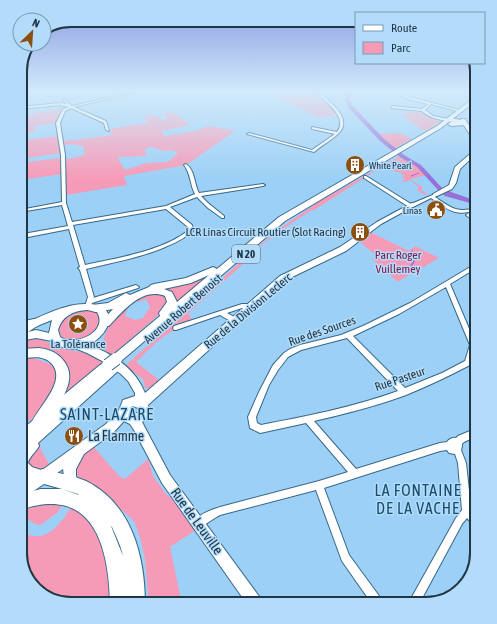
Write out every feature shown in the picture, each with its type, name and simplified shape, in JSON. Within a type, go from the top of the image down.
[{"type":"highway","points":[[27,324],[34,323]]},
{"type":"highway","points":[[27,353],[33,352],[47,354],[57,360],[62,369],[63,380],[60,391],[42,422]]},
{"type":"highway","points":[[42,477],[74,485],[91,492],[103,502],[120,524],[131,557],[135,597]]},
{"type":"highway","points":[[27,500],[37,497],[57,496],[75,501],[92,513],[106,533],[114,553],[119,581],[119,597]]},
{"type":"main road","name":"Avenue Robert Benoist","points":[[27,434],[229,262],[288,215],[455,121]]},
{"type":"main road","name":"Avenue Robert Benoist","points":[[111,362],[286,221],[398,153]]},
{"type":"main road","points":[[91,305],[110,306],[137,291],[198,278],[229,262]]},
{"type":"main road","points":[[105,322],[122,305],[139,294],[148,291],[164,291],[169,294],[172,300],[166,312],[111,362]]},
{"type":"main road","name":"Avenue Robert Benoist","points":[[27,441],[42,422]]},
{"type":"main road","points":[[27,451],[40,438],[42,422]]},
{"type":"main road","points":[[27,473],[42,477]]},
{"type":"main road","points":[[27,488],[42,477]]},
{"type":"street","points":[[59,121],[63,155],[64,203],[81,268],[91,297],[91,305]]},
{"type":"street","points":[[103,121],[105,122],[108,130]]},
{"type":"street","points":[[249,134],[313,151],[341,129],[342,121]]},
{"type":"street","points":[[458,121],[470,134]]},
{"type":"street","points":[[313,128],[337,133]]},
{"type":"street","name":"Rue de la Division Leclerc","points":[[140,400],[158,390],[234,320],[283,278],[343,249],[379,223],[412,205],[451,188],[455,180],[457,168],[470,156]]},
{"type":"street","points":[[186,165],[197,195],[222,217]]},
{"type":"street","points":[[365,177],[412,205]]},
{"type":"street","points":[[27,235],[70,225],[167,207],[197,195],[263,185]]},
{"type":"street","points":[[423,195],[434,196],[458,213],[470,216]]},
{"type":"street","points":[[27,210],[64,203]]},
{"type":"street","points":[[81,268],[160,247],[186,235],[190,230],[190,226],[167,207]]},
{"type":"street","name":"Rue des Sources","points":[[253,425],[252,417],[275,367],[286,355],[298,349],[349,336],[385,318],[470,269]]},
{"type":"street","name":"Rue Pasteur","points":[[447,283],[470,334]]},
{"type":"street","points":[[27,328],[34,323],[72,309],[91,305],[136,287]]},
{"type":"street","points":[[91,305],[103,314],[105,322],[100,332],[98,348],[111,362]]},
{"type":"street","points":[[176,328],[242,306],[250,306]]},
{"type":"street","points":[[55,338],[53,334],[56,322],[60,317],[72,309]]},
{"type":"street","points":[[221,313],[234,320]]},
{"type":"street","points":[[75,345],[88,341],[100,332]]},
{"type":"street","points":[[27,336],[36,334],[55,338],[60,342],[93,351],[111,362],[133,379],[140,400],[139,417],[129,417],[110,428],[42,477]]},
{"type":"street","points":[[349,336],[404,392]]},
{"type":"street","name":"Rue Pasteur","points":[[253,425],[260,429],[307,419],[404,392],[446,376],[468,363],[470,358]]},
{"type":"street","points":[[129,417],[125,408],[140,400]]},
{"type":"street","name":"Rue de Leuville","points":[[140,400],[144,435],[154,459],[166,479],[251,597]]},
{"type":"street","name":"Rue de Leuville","points":[[129,417],[144,435]]},
{"type":"street","points":[[307,419],[355,474]]},
{"type":"street","points":[[199,523],[210,515],[220,511],[319,485],[440,447],[454,446],[461,439],[470,435]]},
{"type":"street","points":[[454,446],[462,463],[467,511],[470,515]]},
{"type":"street","points":[[74,485],[69,476],[69,468],[83,447]]},
{"type":"street","points":[[319,485],[345,558],[373,597]]},
{"type":"street","points":[[417,597],[459,521],[467,511]]},
{"type":"green space","points":[[27,121],[57,121],[56,123],[35,126],[34,132],[27,133]]},
{"type":"green space","points":[[148,121],[185,121],[190,125],[161,131],[165,136],[195,131],[208,126],[235,131],[186,165],[124,176],[127,185],[66,195],[65,179],[63,174],[27,179],[27,162],[59,158],[69,159],[85,155],[83,146],[71,144],[60,146],[60,153],[27,158],[27,140],[57,136],[59,142],[112,135],[110,129],[149,122]],"holes":[[[151,147],[164,151],[172,150],[178,153],[168,162],[146,163],[125,170],[118,159],[120,157],[146,156],[145,149]]]},
{"type":"green space","points":[[410,121],[440,122],[426,131]]},
{"type":"green space","points":[[400,133],[412,139],[393,149],[375,134]]},
{"type":"green space","points":[[400,156],[402,158],[390,166],[380,168],[279,232],[261,246],[251,257],[188,313],[192,320],[175,326],[176,330],[150,348],[136,362],[159,380],[149,388],[145,388],[143,379],[125,366],[279,229],[320,201]]},
{"type":"green space","points":[[404,158],[419,167],[427,175],[410,179],[423,188],[420,189],[427,194],[425,195],[417,190],[419,187],[410,180],[404,182],[402,181],[405,179],[402,177],[405,176],[399,172],[395,172],[393,165]]},
{"type":"green space","name":"Parc Roger Vuillemey","points":[[372,233],[409,251],[415,246],[439,258],[418,270],[414,267],[410,274],[398,282],[372,259],[378,257],[360,242]]},
{"type":"green space","points":[[208,275],[176,304],[163,289],[122,300]]},
{"type":"green space","points":[[144,293],[163,293],[169,299],[163,311],[110,357],[102,347],[103,341],[112,321],[123,308],[127,309],[125,316],[135,320],[143,318],[150,307],[146,299],[138,302],[137,300]]},
{"type":"green space","points":[[85,310],[98,313],[102,321],[91,337],[68,341],[62,338],[59,330],[60,325],[65,318],[76,312]]},
{"type":"green space","points":[[37,337],[59,348],[91,354],[106,360],[66,393],[68,372],[64,363],[57,355],[27,351],[27,339]]},
{"type":"green space","points":[[27,357],[31,357],[50,364],[57,371],[58,381],[44,408],[27,423]]},
{"type":"green space","points":[[41,440],[40,448],[50,466],[39,471],[29,465],[29,458],[36,445]]},
{"type":"green space","points":[[92,445],[119,476],[125,479],[148,459],[153,476],[166,494],[175,501],[196,530],[170,547],[181,597],[148,597],[145,559],[140,537],[134,521],[105,495],[78,477],[75,473],[77,462]]},
{"type":"green space","points":[[64,503],[57,513],[40,525],[35,524],[27,519],[27,506],[37,504]]},
{"type":"green space","points":[[71,507],[78,511],[91,523],[101,539],[105,547],[110,569],[112,597],[66,597],[47,590],[34,577],[28,561],[27,533],[35,536],[49,532],[56,527]]},
{"type":"waterway","points":[[365,121],[382,140],[402,156],[419,166],[440,189],[448,194],[470,201]]},
{"type":"waterway","points":[[411,176],[419,173]]},
{"type":"waterway","points":[[410,268],[417,256],[412,251]]},
{"type":"place","name":"White Pearl","points":[[355,165]]},
{"type":"place","name":"Linas","points":[[436,210]]},
{"type":"place","name":"LCR Linas Circuit Routier (Slot Racing)","points":[[360,232]]},
{"type":"place","name":"La Tolérance","points":[[78,324]]},
{"type":"place","name":"La Flamme","points":[[74,436]]},
{"type":"district","name":"SAINT-LAZARE","points":[[107,414]]},
{"type":"district","name":"LA FONTAINE DE LA VACHE","points":[[418,499]]}]
